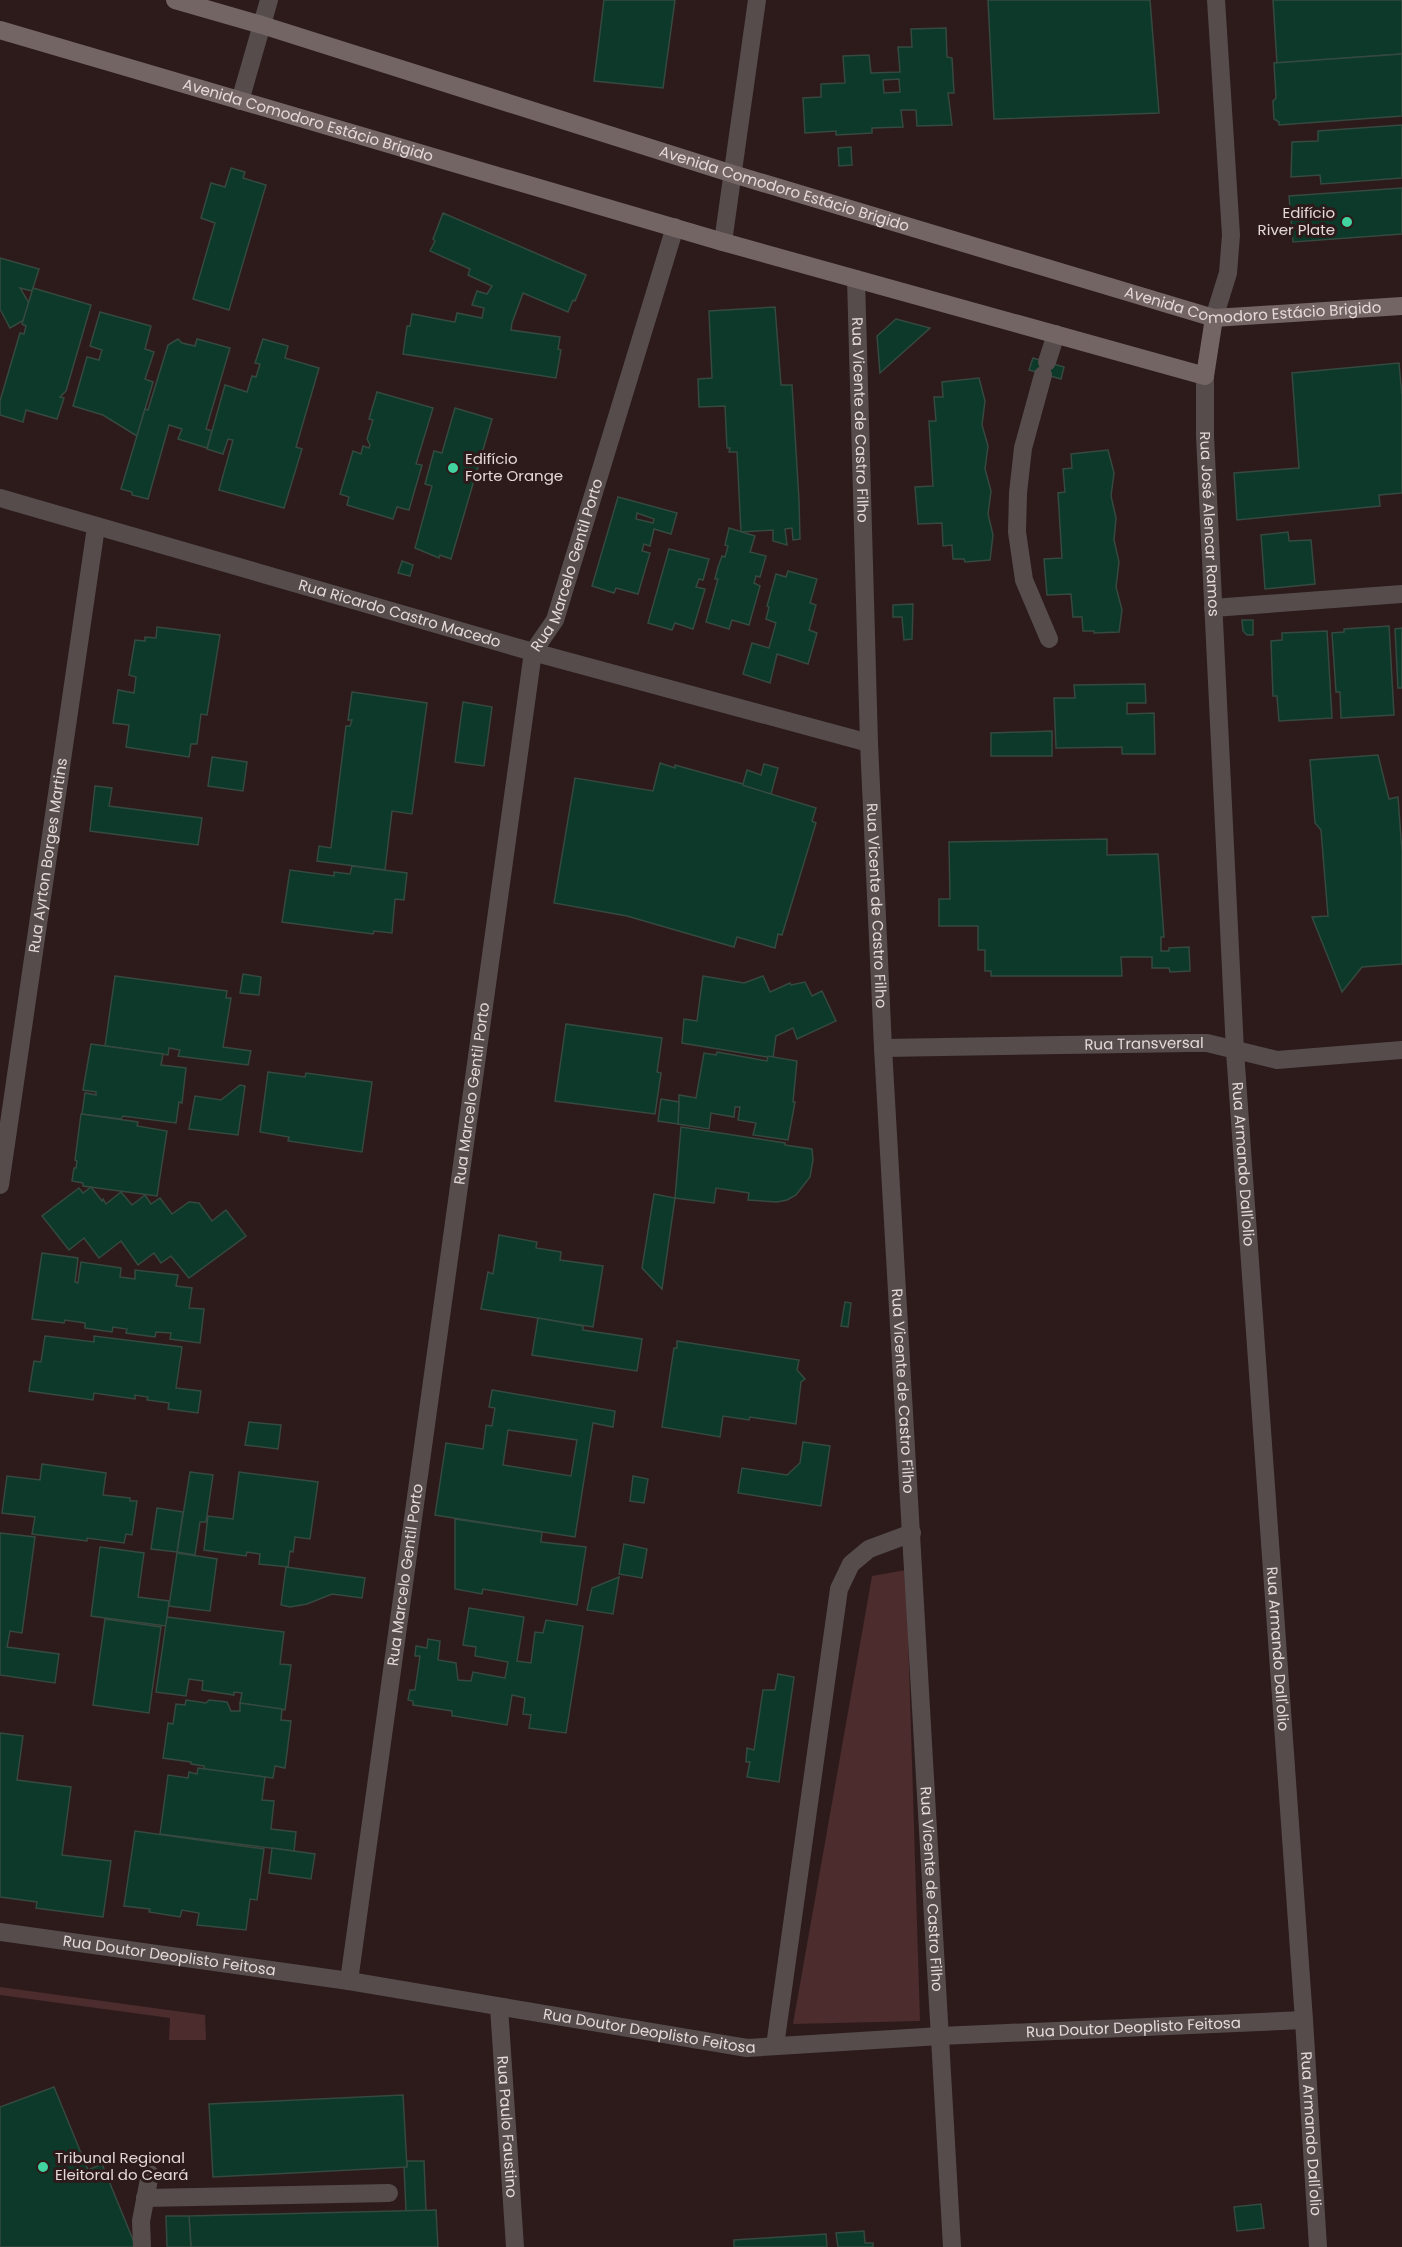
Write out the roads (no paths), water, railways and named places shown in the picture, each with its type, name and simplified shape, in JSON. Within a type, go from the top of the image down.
[{"type":"main road","name":"Avenida Comodoro Estácio Brigido","points":[[175,0],[262,25],[733,174],[1214,318],[1402,306]]},
{"type":"main road","name":"Avenida Comodoro Estácio Brigido","points":[[0,30],[723,242],[1205,376]]},
{"type":"main road","name":"Rua José Alencar Ramos","points":[[1205,376],[1214,318]]},
{"type":"street","points":[[240,101],[270,0]]},
{"type":"street","points":[[723,242],[757,0]]},
{"type":"street","name":"Rua José Alencar Ramos","points":[[1214,318],[1228,273],[1231,235],[1216,0]]},
{"type":"street","name":"Rua Marcelo Gentil Porto","points":[[349,1981],[533,652],[555,620],[675,227]]},
{"type":"street","name":"Rua Vicente de Castro Filho","points":[[856,279],[869,743],[883,1048],[952,2247]]},
{"type":"street","points":[[1049,639],[1024,580],[1017,532],[1023,447],[1056,334]]},
{"type":"street","name":"Rua José Alencar Ramos","points":[[1205,376],[1205,436],[1235,1051]]},
{"type":"street","name":"Rua Ricardo Castro Macedo","points":[[0,498],[533,652],[869,743]]},
{"type":"street","name":"Rua Ayrton Borges Martins","points":[[0,1185],[96,527]]},
{"type":"street","points":[[1213,608],[1402,594]]},
{"type":"street","name":"Rua Transversal","points":[[883,1048],[1206,1043],[1277,1060],[1402,1050]]},
{"type":"street","name":"Rua Armando Dall'olio","points":[[1235,1051],[1318,2247]]},
{"type":"street","points":[[775,2046],[839,1589],[851,1564],[869,1549],[912,1533]]},
{"type":"street","name":"Rua Doutor Deoplisto Feitosa","points":[[0,1932],[349,1981],[747,2048],[940,2036],[1304,2020]]},
{"type":"street","name":"Rua Paulo Faustino","points":[[499,2007],[515,2247]]},
{"type":"street","points":[[142,2247],[141,2221],[150,2174]]},
{"type":"street","points":[[146,2198],[389,2193]]},
{"type":"place","name":"Edifício River Plate","points":[[1347,222]]},
{"type":"place","name":"Edifício Forte Orange","points":[[453,468]]},
{"type":"place","name":"Tribunal Regional Eleitoral do Ceará","points":[[43,2167]]}]
